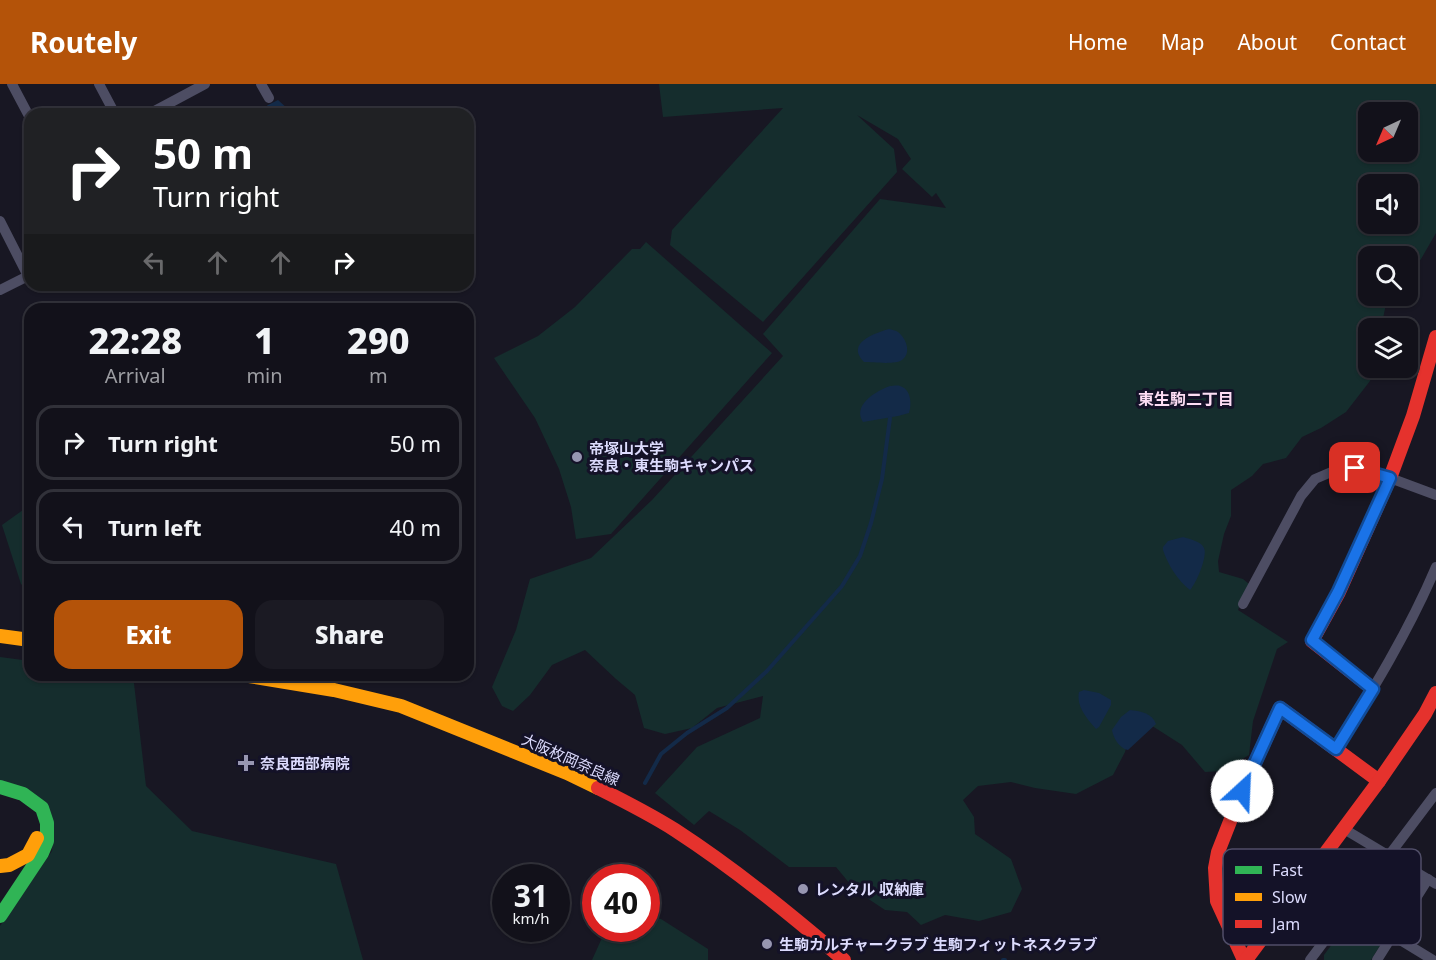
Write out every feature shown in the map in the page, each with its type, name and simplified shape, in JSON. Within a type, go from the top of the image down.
[{"type":"street","points":[[12,84],[25,108]]},
{"type":"street","points":[[99,84],[112,108]]},
{"type":"street","points":[[157,108],[183,89],[205,84]]},
{"type":"street","points":[[261,84],[269,98]]},
{"type":"street","points":[[0,221],[24,266]]},
{"type":"street","points":[[0,290],[24,278]]},
{"type":"street","points":[[1373,689],[1312,640],[1338,592],[1390,478],[1413,416],[1436,337]]},
{"type":"street","points":[[1243,604],[1301,496],[1315,479],[1336,470],[1355,468],[1436,495]]},
{"type":"street","points":[[1336,749],[1373,689],[1423,599],[1436,567]]},
{"type":"street","points":[[0,636],[24,639]]},
{"type":"street","name":"大阪枚岡奈良線","points":[[279,681],[334,690],[401,706],[591,784],[687,838],[771,899],[844,960]]},
{"type":"street","points":[[1329,849],[1379,781],[1425,714],[1436,693]]},
{"type":"street","points":[[1223,914],[1217,901],[1215,868],[1218,852],[1242,791],[1280,708],[1379,781]]},
{"type":"street","points":[[0,787],[23,794],[42,808],[47,823],[47,841],[42,854],[0,916]]},
{"type":"street","points":[[1395,849],[1431,810],[1436,793]]},
{"type":"street","points":[[0,797],[18,801],[34,815],[38,835],[28,855],[9,865],[0,866]]},
{"type":"street","points":[[1344,829],[1377,849]]},
{"type":"street","points":[[1421,896],[1432,881]]},
{"type":"street","points":[[1238,945],[1245,960],[1256,945]]},
{"type":"street","points":[[1311,960],[1322,945]]},
{"type":"street","points":[[1377,960],[1386,945]]},
{"type":"street","points":[[1408,945],[1433,960]]},
{"type":"green space","points":[[659,84],[1436,84],[1436,233],[1418,263],[1418,246],[1358,246],[1358,306],[1386,306],[1383,318],[1358,318],[1358,378],[1371,378],[1370,381],[1346,412],[1302,437],[1286,458],[1263,464],[1252,476],[1231,490],[1231,516],[1218,561],[1219,572],[1243,579],[1249,584],[1238,610],[1288,642],[1277,649],[1253,721],[1249,755],[1223,771],[1205,772],[1182,745],[1135,715],[1125,752],[1113,775],[1076,794],[1011,782],[978,786],[963,800],[974,817],[975,834],[1011,859],[1022,889],[1011,912],[979,921],[945,915],[921,925],[907,912],[885,910],[855,890],[836,867],[789,867],[740,830],[709,811],[694,825],[655,793],[697,747],[760,718],[763,696],[717,708],[692,728],[665,734],[644,728],[635,695],[585,650],[552,665],[530,695],[513,711],[502,706],[492,687],[516,630],[530,579],[591,558],[652,500],[783,356],[763,334],[880,199],[946,208],[936,193],[932,197],[902,169],[911,159],[898,139],[857,115],[894,149],[897,172],[763,322],[670,245],[672,230],[783,108],[663,117]]},
{"type":"green space","points":[[646,242],[772,353],[611,534],[576,539],[571,507],[559,469],[535,418],[494,358],[538,336],[575,307],[632,249],[640,249]]},
{"type":"green space","points":[[24,509],[24,587],[21,584],[2,525]]},
{"type":"green space","points":[[0,657],[24,660],[24,681],[134,681],[146,786],[192,831],[336,864],[363,960],[0,960],[0,926],[52,851],[53,824],[0,783]]},
{"type":"green space","points":[[660,919],[708,949],[708,960],[592,960],[600,942],[660,942]]},
{"type":"green space","points":[[1331,945],[1380,945],[1371,960],[1324,960],[1324,955]]},
{"type":"water","points":[[278,100],[287,108],[264,108]]},
{"type":"water","points":[[889,329],[898,332],[903,338],[907,346],[905,357],[899,362],[864,362],[859,355],[860,344],[870,336]]},
{"type":"water","points":[[890,386],[899,386],[906,390],[910,401],[909,413],[863,422],[860,416],[863,404],[878,391]]},
{"type":"water","points":[[1183,537],[1200,544],[1205,552],[1201,570],[1190,590],[1174,572],[1163,550],[1168,541]]},
{"type":"water","points":[[1084,690],[1099,693],[1111,700],[1111,705],[1096,729],[1086,717],[1079,702],[1079,692]]},
{"type":"water","points":[[1130,710],[1149,715],[1156,724],[1128,750],[1117,743],[1112,730],[1121,717]]},
{"type":"waterway","points":[[645,783],[661,754],[687,733],[727,708],[767,671],[842,586],[860,556],[871,523],[882,479],[890,418]]},
{"type":"traffic: fast","points":[[0,787],[23,794],[42,808],[47,823],[47,841],[42,853],[0,916]]},
{"type":"traffic: slow","points":[[0,636],[24,639]]},
{"type":"traffic: slow","points":[[279,681],[334,690],[401,706],[567,773],[598,788]]},
{"type":"traffic: slow","points":[[0,866],[9,865],[28,855],[37,838]]},
{"type":"traffic: jam","points":[[1373,689],[1312,641],[1339,592],[1390,478],[1413,416],[1436,337]]},
{"type":"traffic: jam","points":[[1328,849],[1379,781],[1425,714],[1436,693]]},
{"type":"traffic: jam","points":[[1223,914],[1217,901],[1215,868],[1218,852],[1242,791],[1280,708],[1379,781]]},
{"type":"traffic: jam","points":[[598,788],[675,830],[719,860],[762,892],[844,960]]},
{"type":"traffic: jam","points":[[1237,945],[1244,960]]},
{"type":"traffic: jam","points":[[1246,960],[1257,945]]},
{"type":"place","name":"帝塚山大学 奈良・東生駒キャンパス","points":[[577,457]]},
{"type":"place","name":"奈良西部病院","points":[[246,763]]},
{"type":"place","name":"レンタル 収納庫","points":[[803,889]]},
{"type":"place","name":"生駒カルチャークラブ 生駒フィットネスクラブ","points":[[767,944]]},
{"type":"district","name":"東生駒二丁目","points":[[1186,399]]},
{"type":"route","points":[[1242,791],[1280,708],[1336,749],[1373,689],[1312,640],[1338,592],[1390,478],[1355,468]]}]
